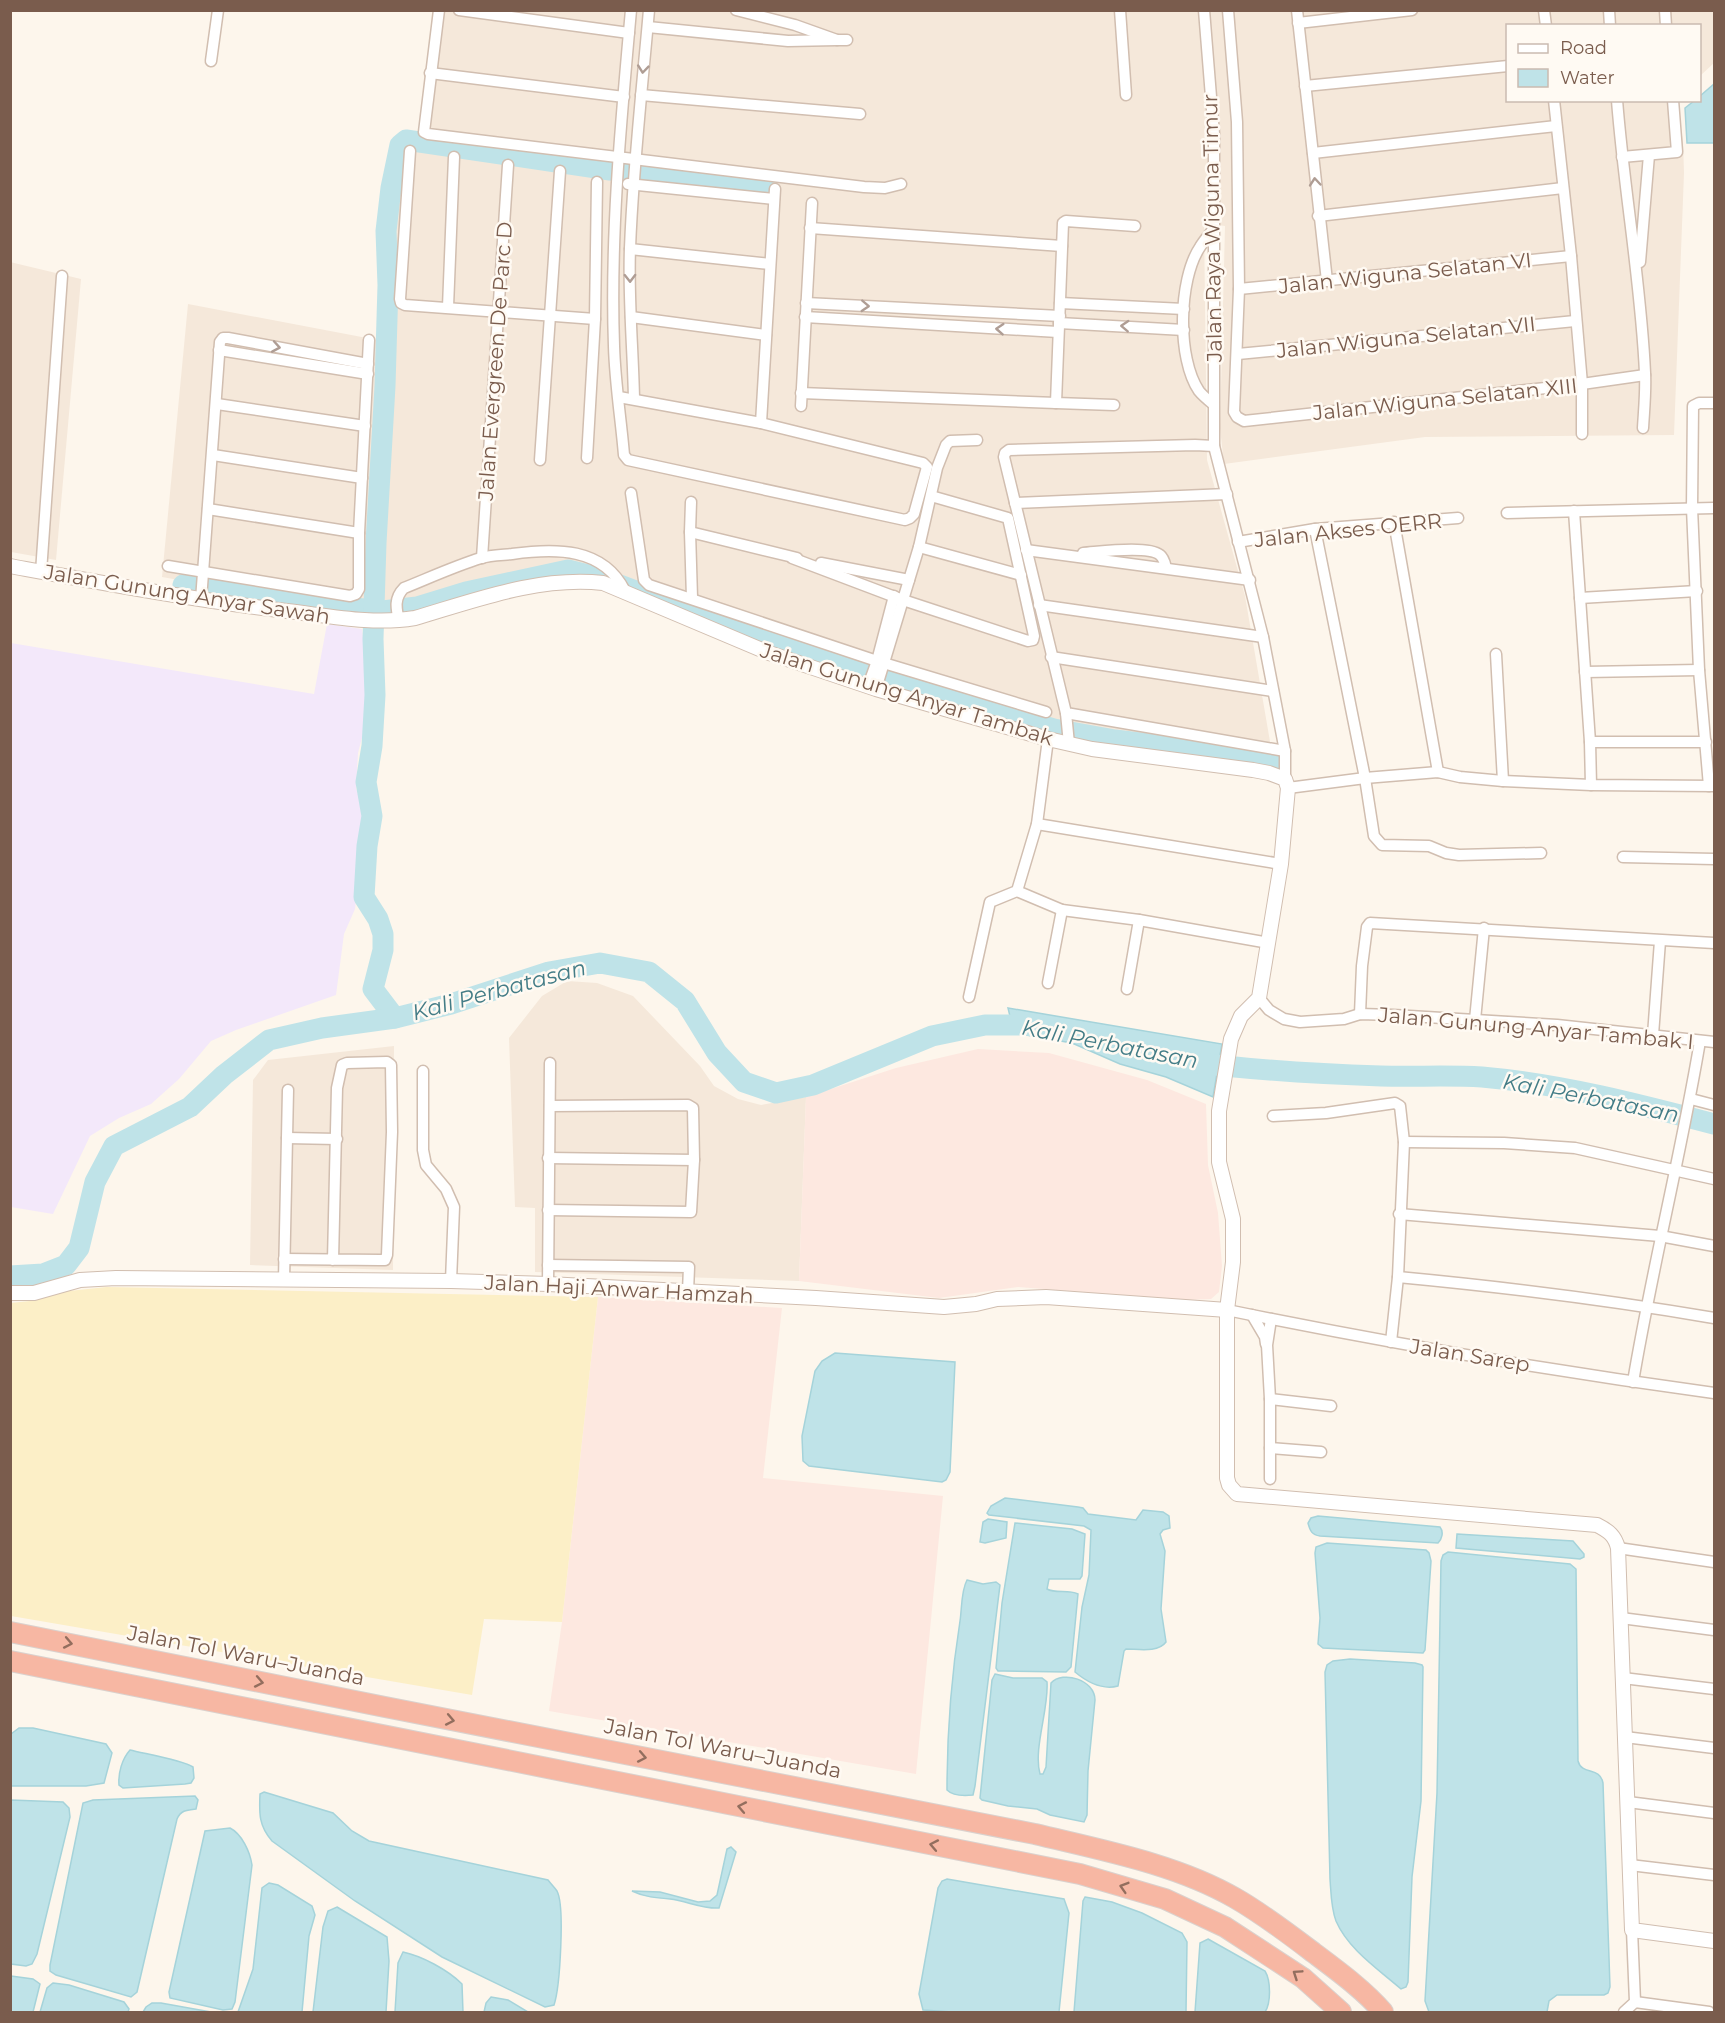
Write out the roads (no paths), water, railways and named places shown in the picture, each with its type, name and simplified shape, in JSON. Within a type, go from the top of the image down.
[{"type":"highway","name":"Jalan Tol Waru–Juanda","points":[[10,1632],[1035,1834],[1126,1856],[1197,1880],[1235,1898],[1285,1931],[1327,1963],[1375,2003],[1383,2013]]},
{"type":"highway","points":[[10,1661],[1080,1874],[1165,1899],[1225,1927],[1303,1978],[1341,2013]]},
{"type":"street","points":[[211,61],[218,10]]},
{"type":"street","points":[[439,10],[424,132],[428,134],[864,187],[885,188],[901,184]]},
{"type":"street","points":[[459,10],[629,33]]},
{"type":"street","points":[[619,397],[761,423],[926,464],[914,514],[905,520],[628,460],[624,455],[614,347],[614,271],[619,159],[631,10]]},
{"type":"street","points":[[634,399],[630,249],[649,10]]},
{"type":"street","points":[[648,27],[788,41],[842,40],[736,10]]},
{"type":"street","points":[[1120,10],[1126,95]]},
{"type":"street","name":"Jalan Raya Wiguna Timur","points":[[1204,10],[1215,134],[1214,446],[1263,637],[1285,751],[1287,784]]},
{"type":"street","name":"Jalan Raya Wiguna Timur","points":[[1228,10],[1237,122],[1239,290],[1234,411],[1237,417],[1244,421]]},
{"type":"street","points":[[1297,10],[1327,281]]},
{"type":"street","points":[[1298,23],[1412,10]]},
{"type":"street","points":[[1305,87],[1506,66]]},
{"type":"street","points":[[430,73],[624,97]]},
{"type":"street","points":[[641,95],[860,114]]},
{"type":"street","points":[[1554,102],[1582,384],[1582,434]]},
{"type":"street","points":[[1617,102],[1638,282],[1645,375],[1643,428]]},
{"type":"street","points":[[1622,158],[1677,152],[1673,102]]},
{"type":"street","points":[[1313,153],[1556,126]]},
{"type":"street","points":[[410,151],[401,303],[595,319]]},
{"type":"street","points":[[1638,282],[1649,155]]},
{"type":"street","points":[[448,307],[454,157]]},
{"type":"street","name":"Jalan Evergreen De Parc D","points":[[482,558],[508,165]]},
{"type":"street","points":[[540,460],[560,171]]},
{"type":"street","points":[[618,181],[775,194],[761,423]]},
{"type":"street","points":[[587,458],[595,319],[597,182]]},
{"type":"street","points":[[1318,216],[1563,188]]},
{"type":"street","points":[[801,406],[812,203]]},
{"type":"street","points":[[1056,403],[1063,224],[1066,221],[1135,226]]},
{"type":"street","points":[[810,228],[1062,246]]},
{"type":"street","points":[[1213,404],[1200,393],[1193,379],[1186,354],[1184,309],[1190,269],[1199,248],[1215,228]]},
{"type":"street","points":[[630,249],[770,264]]},
{"type":"street","name":"Jalan Wiguna Selatan VI","points":[[1239,290],[1571,256]]},
{"type":"street","points":[[41,572],[62,276]]},
{"type":"street","points":[[807,303],[1059,324]]},
{"type":"street","points":[[1060,303],[1184,309]]},
{"type":"street","points":[[631,316],[766,335]]},
{"type":"street","points":[[805,316],[1184,330]]},
{"type":"street","name":"Jalan Wiguna Selatan VII","points":[[1238,354],[1575,321]]},
{"type":"street","points":[[168,566],[350,596],[356,594],[359,589],[359,533],[369,340]]},
{"type":"street","points":[[201,598],[220,346],[368,369]]},
{"type":"street","name":"Jalan Wiguna Selatan XIII","points":[[1244,421],[1645,375]]},
{"type":"street","points":[[801,393],[1114,405]]},
{"type":"street","points":[[1624,2013],[1635,2002],[1616,1539],[1597,1525],[1237,1494],[1229,1485],[1227,1478],[1227,1310],[1233,1262],[1233,1219],[1219,1162],[1219,1111],[1231,1039],[1241,1016],[1259,998],[1281,864],[1287,784],[1438,772],[1460,777],[1503,781],[1591,785],[1712,786],[1699,670],[1692,508],[1693,406],[1699,403],[1714,403]]},
{"type":"street","points":[[217,404],[365,426]]},
{"type":"street","points":[[877,674],[898,598],[909,580],[919,547],[937,468],[946,445],[950,441],[977,440]]},
{"type":"street","points":[[1069,739],[1066,716],[1004,457],[1005,453],[1009,450],[1214,446]]},
{"type":"street","points":[[213,455],[362,478]]},
{"type":"street","points":[[631,494],[644,580],[649,585],[692,598],[877,674],[1046,712]]},
{"type":"street","points":[[1015,503],[1227,494]]},
{"type":"street","points":[[792,558],[898,598],[1028,641],[1033,639],[1008,518],[931,496]]},
{"type":"street","points":[[691,502],[692,598]]},
{"type":"street","points":[[1507,513],[1714,508]]},
{"type":"street","points":[[208,509],[359,533]]},
{"type":"street","points":[[1574,511],[1591,785]]},
{"type":"street","name":"Jalan Akses OERR","points":[[1239,542],[1315,529],[1458,518]]},
{"type":"street","points":[[1394,522],[1438,772]]},
{"type":"street","points":[[1315,529],[1365,778],[1374,836],[1382,845],[1430,846],[1452,855],[1541,853]]},
{"type":"street","points":[[690,532],[792,558],[909,580]]},
{"type":"street","points":[[919,547],[1020,575]]},
{"type":"street","points":[[1026,550],[1250,580]]},
{"type":"street","points":[[397,612],[398,594],[404,588],[482,558],[523,552],[565,551],[591,558],[609,568],[624,589]]},
{"type":"street","name":"Jalan Gunung Anyar Sawah","points":[[10,566],[201,598],[370,621]]},
{"type":"street","name":"Jalan Gunung Anyar Tambak","points":[[370,621],[397,612],[415,618],[513,590],[549,583],[579,581],[603,583],[624,589],[769,652],[877,674],[1048,739],[1069,739],[1092,749],[1269,773],[1287,784]]},
{"type":"street","points":[[1580,598],[1697,591]]},
{"type":"street","points":[[1039,605],[1263,637]]},
{"type":"street","points":[[1496,654],[1503,781]]},
{"type":"street","points":[[1052,657],[1273,691]]},
{"type":"street","points":[[1585,672],[1699,670]]},
{"type":"street","points":[[1066,716],[1285,751]]},
{"type":"street","points":[[1017,891],[1037,824],[1048,739]]},
{"type":"street","points":[[1590,742],[1706,742]]},
{"type":"street","points":[[1037,824],[1281,864]]},
{"type":"street","points":[[1623,857],[1714,859]]},
{"type":"street","points":[[969,997],[990,902],[1017,891],[1062,910],[1138,920],[1269,943]]},
{"type":"street","points":[[1048,983],[1062,910]]},
{"type":"street","points":[[1127,989],[1138,920]]},
{"type":"street","points":[[1360,1014],[1362,966],[1368,924],[1484,928],[1714,943]]},
{"type":"street","points":[[1475,1020],[1484,928]]},
{"type":"street","points":[[1653,1035],[1660,941]]},
{"type":"street","name":"Jalan Gunung Anyar Tambak I","points":[[1259,998],[1269,1010],[1284,1019],[1300,1022],[1344,1019],[1360,1014],[1557,1025],[1714,1042]]},
{"type":"street","points":[[1634,1382],[1646,1306],[1701,1041]]},
{"type":"street","points":[[284,1259],[333,1260],[385,1260],[392,1132],[390,1063],[342,1065],[337,1088],[333,1260]]},
{"type":"street","points":[[549,1284],[550,1063]]},
{"type":"street","points":[[423,1071],[423,1150],[426,1164],[447,1189],[454,1208],[451,1281]]},
{"type":"street","points":[[284,1280],[288,1090]]},
{"type":"street","points":[[1690,1102],[1714,1105]]},
{"type":"street","points":[[1273,1116],[1326,1113],[1395,1103],[1401,1109],[1404,1142],[1398,1277],[1391,1342]]},
{"type":"street","points":[[549,1210],[692,1212],[694,1160],[693,1108],[688,1105],[550,1106]]},
{"type":"street","points":[[287,1138],[337,1139]]},
{"type":"street","points":[[1404,1142],[1504,1143],[1575,1148],[1714,1179]]},
{"type":"street","points":[[549,1158],[694,1160]]},
{"type":"street","points":[[1399,1214],[1660,1236],[1714,1246]]},
{"type":"street","points":[[549,1265],[689,1267],[688,1292]]},
{"type":"street","points":[[1398,1277],[1523,1289],[1714,1318]]},
{"type":"street","name":"Jalan Haji Anwar Hamzah","points":[[10,1293],[34,1293],[80,1280],[116,1278],[451,1281],[816,1298],[944,1307],[976,1304],[997,1299],[1046,1297],[1227,1310]]},
{"type":"street","name":"Jalan Sarep","points":[[1227,1310],[1254,1319],[1271,1319],[1391,1342],[1714,1393]]},
{"type":"street","points":[[1254,1319],[1266,1341]]},
{"type":"street","points":[[1270,1479],[1270,1399],[1266,1341],[1271,1319]]},
{"type":"street","points":[[1270,1399],[1331,1406]]},
{"type":"street","points":[[1270,1448],[1321,1452]]},
{"type":"street","points":[[1618,1548],[1714,1562]]},
{"type":"street","points":[[1621,1618],[1714,1630]]},
{"type":"street","points":[[1623,1678],[1714,1689]]},
{"type":"street","points":[[1625,1737],[1714,1748]]},
{"type":"street","points":[[1628,1802],[1714,1813]]},
{"type":"street","points":[[1630,1865],[1714,1875]]},
{"type":"street","points":[[1632,1930],[1714,1941]]},
{"type":"street","points":[[1635,2002],[1709,2013]]},
{"type":"water","points":[[1714,84],[1714,143],[1687,143],[1685,108],[1693,102],[1701,102],[1701,95]]},
{"type":"water","name":"Kali Perbatasan","points":[[1008,1008],[1222,1044],[1213,1097],[1166,1077],[1120,1064],[1072,1043],[1014,1033]]},
{"type":"water","points":[[835,1353],[955,1362],[950,1472],[946,1480],[942,1482],[809,1466],[803,1461],[802,1436],[815,1371],[822,1361]]},
{"type":"water","points":[[1005,1498],[1078,1507],[1083,1508],[1088,1514],[1136,1520],[1143,1510],[1163,1512],[1169,1516],[1170,1528],[1163,1530],[1160,1534],[1165,1551],[1161,1609],[1166,1642],[1153,1649],[1126,1649],[1118,1686],[1107,1687],[1095,1684],[1075,1672],[1082,1607],[1089,1575],[1091,1530],[1084,1526],[987,1513],[991,1506]]},
{"type":"water","points":[[1318,1516],[1440,1527],[1442,1535],[1438,1543],[1320,1536],[1312,1532],[1308,1523],[1311,1518]]},
{"type":"water","points":[[988,1519],[1007,1522],[1006,1538],[980,1542],[983,1522]]},
{"type":"water","points":[[1015,1523],[1072,1529],[1085,1534],[1080,1579],[1049,1579],[1047,1589],[1078,1594],[1071,1667],[1066,1672],[998,1671],[996,1668],[1002,1603]]},
{"type":"water","points":[[1457,1534],[1573,1541],[1584,1557],[1580,1559],[1456,1548]]},
{"type":"water","points":[[1327,1543],[1426,1550],[1429,1553],[1431,1561],[1423,1653],[1323,1648],[1318,1644],[1320,1618],[1315,1553],[1316,1547]]},
{"type":"water","points":[[1448,1552],[1570,1564],[1576,1569],[1578,1761],[1583,1768],[1598,1774],[1603,1783],[1610,1987],[1608,1993],[1604,1995],[1557,1995],[1549,2001],[1547,2012],[1429,2012],[1425,2001],[1437,1793],[1441,1561],[1443,1555]]},
{"type":"water","points":[[967,1580],[983,1584],[996,1582],[1000,1585],[973,1795],[962,1795],[947,1790],[952,1684],[963,1594]]},
{"type":"water","points":[[1350,1659],[1415,1663],[1423,1667],[1421,1801],[1412,1877],[1408,1982],[1406,1987],[1401,1989],[1364,1958],[1348,1941],[1336,1921],[1332,1905],[1325,1672],[1327,1665],[1333,1661]]},
{"type":"water","points":[[995,1674],[1013,1678],[1042,1678],[1047,1682],[1038,1753],[1040,1774],[1043,1774],[1046,1767],[1051,1683],[1056,1679],[1070,1677],[1084,1682],[1094,1693],[1087,1815],[1084,1822],[1050,1815],[1037,1809],[1008,1806],[980,1798],[992,1680]]},
{"type":"water","points":[[19,1728],[33,1728],[106,1744],[112,1753],[104,1783],[86,1786],[11,1786],[11,1734]]},
{"type":"water","points":[[130,1750],[188,1764],[193,1767],[194,1778],[191,1783],[185,1784],[123,1788],[119,1785],[120,1771]]},
{"type":"water","points":[[264,1792],[333,1813],[352,1831],[369,1841],[548,1880],[557,1891],[561,1913],[560,1965],[554,2005],[545,2007],[442,1957],[355,1901],[272,1841],[264,1830],[261,1819],[260,1794]]},
{"type":"water","points":[[195,1796],[198,1800],[196,1809],[182,1812],[177,1819],[137,1992],[131,1997],[56,1975],[50,1971],[83,1803],[93,1800]]},
{"type":"water","points":[[11,1800],[63,1802],[69,1808],[70,1817],[37,1954],[32,1964],[26,1966],[11,1964]]},
{"type":"water","points":[[230,1828],[245,1844],[252,1865],[235,2002],[232,2009],[223,2010],[170,1998],[169,1992],[205,1831]]},
{"type":"water","points":[[731,1847],[736,1852],[719,1908],[651,1897],[632,1891],[660,1892],[698,1902],[710,1901],[717,1895],[727,1849]]},
{"type":"water","points":[[947,1879],[1064,1899],[1069,1913],[1059,2012],[923,2010],[919,1994],[938,1888],[942,1881]]},
{"type":"water","points":[[269,1883],[278,1885],[312,1906],[315,1915],[309,1936],[302,2012],[238,2012],[253,1969],[262,1888]]},
{"type":"water","points":[[1085,1897],[1112,1902],[1142,1913],[1182,1933],[1187,1942],[1186,2012],[1074,2012]]},
{"type":"water","points":[[337,1907],[387,1937],[389,1961],[386,2012],[313,2012],[323,1927],[328,1911]]},
{"type":"water","points":[[1208,1939],[1265,1971],[1270,1992],[1265,2012],[1195,2012],[1200,1943]]},
{"type":"water","points":[[403,1952],[434,1964],[462,1984],[463,2012],[395,2012],[398,1963]]},
{"type":"water","points":[[11,1976],[33,1979],[40,1984],[33,2012],[11,2012]]},
{"type":"water","points":[[53,1983],[69,1985],[124,2002],[129,2009],[128,2012],[40,2012],[47,1988]]},
{"type":"water","points":[[491,1997],[508,2000],[528,2012],[484,2012],[486,2003]]},
{"type":"water","points":[[152,2003],[161,2003],[211,2012],[143,2012]]},
{"type":"waterway","points":[[395,1018],[373,989],[383,950],[383,934],[378,919],[364,897],[367,846],[372,816],[366,782],[372,746],[375,695],[373,639],[385,386],[388,285],[386,231],[391,188],[400,145],[406,140],[610,170],[764,186]]},
{"type":"waterway","points":[[183,585],[374,612],[417,607],[466,592],[568,570],[604,579],[752,635],[865,672],[1054,729],[1115,740],[1280,760]]},
{"type":"waterway","name":"Kali Perbatasan","points":[[10,1276],[43,1274],[66,1265],[79,1248],[95,1182],[114,1146],[190,1107],[224,1075],[269,1040],[322,1028],[395,1018],[451,1004],[549,972],[600,963],[649,972],[685,1001],[717,1053],[744,1082],[776,1093],[813,1085],[932,1036],[985,1025],[1040,1027]]},
{"type":"waterway","name":"Kali Perbatasan","points":[[1190,1062],[1309,1073],[1469,1076],[1512,1080],[1599,1096],[1714,1124]]}]
